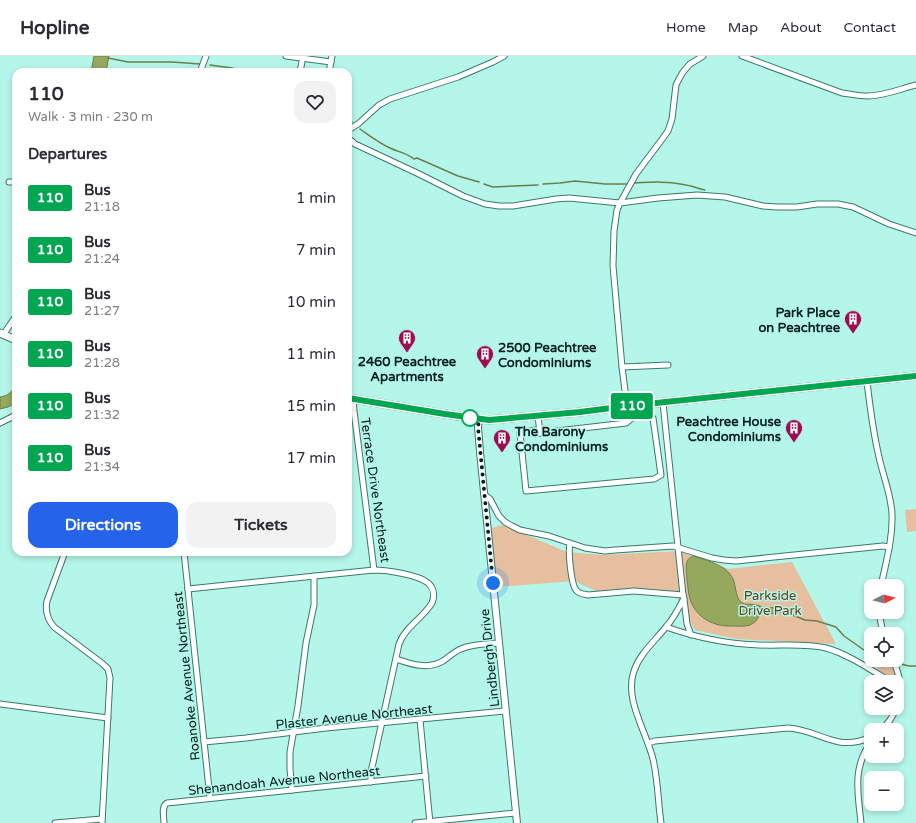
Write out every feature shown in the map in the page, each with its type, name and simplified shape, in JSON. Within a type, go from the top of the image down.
[{"type":"highway","points":[[2,334],[12,338]]},
{"type":"highway","points":[[352,398],[445,414],[497,420],[916,376]]},
{"type":"main road","name":"Lindbergh Drive","points":[[479,419],[478,427],[498,643],[517,823]]},
{"type":"street","points":[[202,68],[206,56]]},
{"type":"street","points":[[286,56],[332,59]]},
{"type":"street","points":[[352,128],[390,99],[458,77],[504,56]]},
{"type":"street","points":[[627,406],[613,266],[614,231],[617,210],[636,174],[668,131],[672,119],[676,85],[679,79],[690,64],[703,56]]},
{"type":"street","points":[[742,56],[855,96],[879,95],[916,85]]},
{"type":"street","points":[[301,68],[303,57]]},
{"type":"street","points":[[352,141],[463,196],[485,204],[513,206],[569,198],[620,203],[698,195],[726,197],[777,208],[817,204],[838,204],[853,207],[889,224],[916,233]]},
{"type":"street","points":[[2,334],[12,321]]},
{"type":"street","points":[[622,367],[668,365]]},
{"type":"street","points":[[867,382],[874,438],[889,492],[891,505],[892,526],[882,579]]},
{"type":"street","name":"Terrace Drive Northeast","points":[[352,402],[374,570],[390,571],[417,578],[429,583],[434,591],[434,598],[431,604],[401,638],[381,724],[371,772],[371,782]]},
{"type":"street","points":[[663,403],[683,596],[687,624],[691,635]]},
{"type":"street","points":[[538,416],[540,433]]},
{"type":"street","points":[[644,416],[654,418],[661,475],[654,479],[526,491],[520,433],[536,430],[540,433],[626,423],[632,418],[644,416]]},
{"type":"street","points":[[0,423],[12,417]]},
{"type":"street","points":[[658,456],[669,457]]},
{"type":"street","points":[[660,468],[670,468]]},
{"type":"street","points":[[485,495],[490,499],[499,516],[505,522],[520,530],[549,536],[585,548],[605,551],[669,546],[678,547],[712,558],[736,561],[882,546],[889,547]]},
{"type":"street","points":[[570,544],[569,552],[573,584],[576,590],[581,594],[588,595],[634,591],[683,596]]},
{"type":"street","points":[[55,823],[102,821],[110,678],[108,669],[103,664],[54,627],[47,615],[47,601],[64,556]]},
{"type":"street","name":"Roanoke Avenue Northeast","points":[[184,556],[210,798]]},
{"type":"street","points":[[188,589],[374,570]]},
{"type":"street","points":[[292,790],[290,760],[306,643],[314,605],[314,576]]},
{"type":"street","points":[[661,823],[656,775],[648,743],[633,702],[631,682],[633,671],[638,660],[676,613],[683,596]]},
{"type":"street","points":[[666,627],[691,635],[741,644],[800,645],[827,648],[852,659],[879,675]]},
{"type":"street","points":[[396,658],[415,665],[432,665],[442,661],[463,648],[498,643]]},
{"type":"street","points":[[0,704],[108,718]]},
{"type":"street","name":"Plaster Avenue Northeast","points":[[204,742],[505,711]]},
{"type":"street","points":[[420,720],[430,822]]},
{"type":"street","points":[[648,743],[655,741],[788,728],[805,730],[829,740],[842,743],[857,742],[864,740]]},
{"type":"street","points":[[861,823],[857,786],[860,762],[864,753]]},
{"type":"street","name":"Shenandoah Avenue Northeast","points":[[164,823],[163,808],[164,804],[167,803],[426,776]]},
{"type":"street","points":[[415,823],[516,813]]},
{"type":"green space","points":[[916,509],[916,531],[907,532],[905,510]]},
{"type":"green space","name":"Parkside Drive Park","points":[[503,525],[567,552],[602,555],[679,551],[729,569],[792,562],[836,644],[736,639],[695,630],[674,592],[596,591],[574,581],[497,587],[491,528]]},
{"type":"green space","points":[[878,667],[894,667],[896,675],[882,675],[876,672]]},
{"type":"shaded area","points":[[94,56],[109,56],[107,68],[92,68]]},
{"type":"shaded area","points":[[12,391],[12,405],[0,409],[0,397]]},
{"type":"shaded area","points":[[694,556],[712,562],[728,572],[732,576],[737,595],[741,602],[745,604],[758,605],[764,608],[777,608],[779,612],[777,614],[762,613],[754,623],[745,626],[719,625],[707,620],[701,616],[693,606],[690,599],[686,564],[691,557]]},
{"type":"waterway","points":[[108,58],[128,62],[172,62],[200,64]]},
{"type":"waterway","points":[[210,65],[232,68]]},
{"type":"waterway","points":[[360,129],[382,144],[414,159],[417,158],[458,176],[479,182]]},
{"type":"waterway","points":[[543,184],[575,181],[605,184],[627,184]]},
{"type":"waterway","points":[[634,183],[673,183],[689,185],[705,190]]},
{"type":"waterway","points":[[484,184],[493,187],[538,185]]},
{"type":"waterway","points":[[779,612],[785,612],[805,620],[817,621],[836,627],[844,636],[864,650]]},
{"type":"waterway","points":[[904,665],[916,666]]},
{"type":"bus line","name":"110","points":[[352,399],[445,414],[497,420],[916,376]]},
{"type":"place","name":"Park Place on Peachtree","points":[[853,334]]},
{"type":"place","name":"2460 Peachtree Apartments","points":[[407,353]]},
{"type":"place","name":"2500 Peachtree Condominiums","points":[[485,369]]},
{"type":"place","name":"Peachtree House Condominiums","points":[[794,443]]},
{"type":"place","name":"The Barony Condominiums","points":[[502,453]]},
{"type":"route","points":[[470,418],[479,419],[478,427],[493,583]]}]
